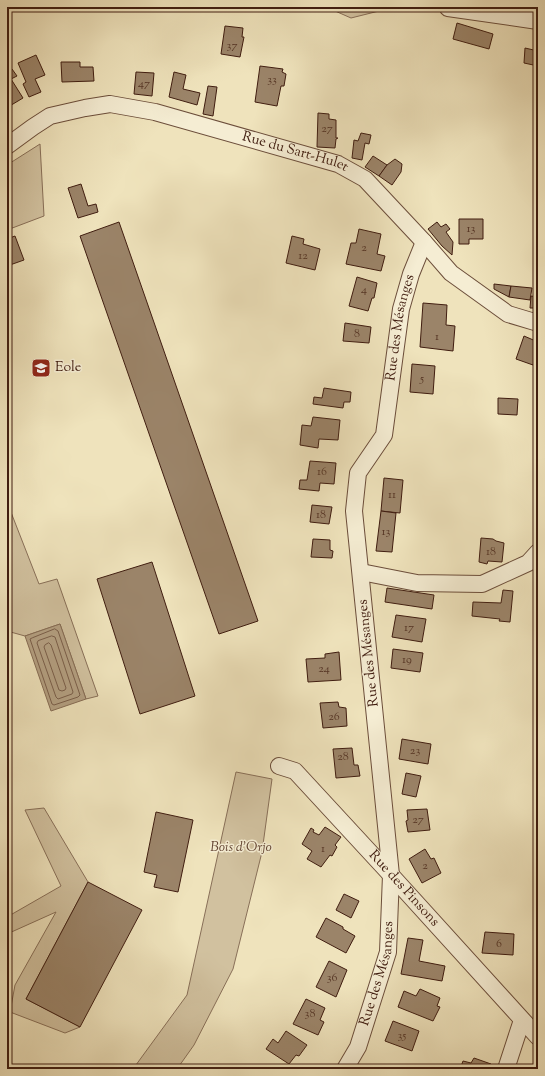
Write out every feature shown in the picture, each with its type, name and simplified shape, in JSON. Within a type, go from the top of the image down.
[{"type":"street","points":[[448,8],[538,21]]},
{"type":"street","name":"Rue du Sart-Hulet","points":[[7,146],[33,126],[50,116],[110,104],[155,112],[338,164],[365,179],[424,242],[450,273],[508,314],[538,323]]},
{"type":"street","name":"Rue des Mésanges","points":[[345,1069],[358,1047],[388,952],[391,875],[354,511],[358,473],[384,435],[402,309],[412,274],[424,242]]},
{"type":"street","points":[[361,572],[417,583],[482,584],[528,563],[538,552]]},
{"type":"street","name":"Rue des Pinsons","points":[[279,766],[295,771],[538,1037]]},
{"type":"street","points":[[506,1069],[522,1020]]},
{"type":"green space","points":[[326,7],[395,7],[351,18]]},
{"type":"green space","points":[[40,144],[44,216],[7,230],[7,165]]},
{"type":"green space","points":[[7,502],[39,584],[57,579],[98,696],[86,699],[60,624],[25,636],[7,631]]},
{"type":"green space","name":"Bois d'Orjo","points":[[236,772],[272,779],[262,852],[233,969],[194,1045],[177,1069],[133,1069],[187,995]]},
{"type":"green space","points":[[44,808],[88,882],[26,999],[80,1027],[65,1033],[10,1012],[15,985],[56,912],[7,934],[7,917],[61,886],[25,810]]},
{"type":"water","points":[[60,624],[86,699],[51,711],[25,636]]},
{"type":"building","points":[[457,23],[493,34],[489,49],[453,39]]},
{"type":"building","points":[[225,26],[243,28],[242,37],[244,37],[240,57],[221,54]]},
{"type":"building","points":[[525,48],[538,51],[538,66],[524,63]]},
{"type":"building","points":[[36,55],[45,75],[35,79],[41,92],[29,97],[23,84],[26,82],[18,63]]},
{"type":"building","points":[[61,62],[80,62],[80,67],[93,67],[94,81],[62,82]]},
{"type":"building","points":[[260,66],[283,69],[282,72],[286,74],[284,86],[281,86],[277,106],[255,102]]},
{"type":"building","points":[[12,69],[17,76],[11,79],[23,98],[8,107],[7,72]]},
{"type":"building","points":[[136,72],[154,73],[152,96],[134,94]]},
{"type":"building","points":[[174,72],[186,75],[183,89],[200,93],[197,105],[169,97]]},
{"type":"building","points":[[208,86],[217,87],[213,116],[203,114]]},
{"type":"building","points":[[318,113],[329,114],[329,119],[336,120],[336,138],[338,138],[336,139],[335,148],[317,147]]},
{"type":"building","points":[[361,133],[371,135],[369,144],[365,143],[362,160],[352,158],[354,140],[358,141]]},
{"type":"building","points":[[373,156],[387,165],[379,176],[365,167]]},
{"type":"building","points":[[395,159],[402,164],[401,172],[392,185],[379,176],[387,165]]},
{"type":"building","points":[[81,184],[88,206],[96,204],[98,212],[78,218],[68,188]]},
{"type":"building","points":[[459,219],[483,219],[483,239],[469,239],[469,244],[459,244]]},
{"type":"building","points":[[119,222],[258,621],[219,634],[80,236]]},
{"type":"building","points":[[437,222],[441,227],[446,224],[450,229],[446,232],[453,242],[452,255],[442,246],[428,229]]},
{"type":"building","points":[[359,229],[381,234],[377,254],[385,256],[381,271],[346,264],[351,243],[356,243]]},
{"type":"building","points":[[15,236],[24,260],[7,266],[7,239]]},
{"type":"building","points":[[292,236],[304,239],[303,244],[320,249],[315,270],[286,263]]},
{"type":"building","points":[[357,277],[377,283],[374,298],[372,298],[368,311],[349,306]]},
{"type":"building","points":[[494,284],[511,286],[509,297],[494,289]]},
{"type":"building","points":[[511,286],[532,288],[530,300],[509,297]]},
{"type":"building","points":[[531,296],[538,297],[538,308],[530,308]]},
{"type":"building","points":[[423,303],[447,305],[446,325],[455,326],[453,351],[420,347]]},
{"type":"building","points":[[345,323],[371,327],[369,343],[343,341]]},
{"type":"building","points":[[524,336],[538,342],[538,350],[533,365],[516,359]]},
{"type":"building","points":[[538,350],[538,367],[533,365]]},
{"type":"building","points":[[412,364],[435,366],[433,394],[410,392]]},
{"type":"building","points":[[324,388],[351,392],[350,402],[344,402],[343,408],[313,404],[314,397],[322,398]]},
{"type":"building","points":[[498,398],[518,399],[517,415],[498,414]]},
{"type":"building","points":[[313,417],[340,420],[338,440],[319,439],[318,448],[300,445],[302,425],[311,426]]},
{"type":"building","points":[[310,461],[336,463],[334,484],[320,483],[319,491],[299,489],[300,480],[307,480]]},
{"type":"building","points":[[384,478],[403,480],[400,513],[381,511]]},
{"type":"building","points":[[312,505],[332,507],[329,524],[310,522]]},
{"type":"building","points":[[381,511],[396,513],[392,552],[376,551]]},
{"type":"building","points":[[481,538],[493,539],[504,543],[502,562],[488,561],[487,564],[479,562]]},
{"type":"building","points":[[313,539],[330,540],[330,550],[333,551],[332,558],[311,557]]},
{"type":"building","points":[[152,562],[195,696],[140,714],[97,579]]},
{"type":"building","points":[[387,588],[434,595],[432,609],[385,602]]},
{"type":"building","points":[[503,590],[513,591],[510,622],[499,621],[500,619],[472,616],[473,602],[501,603]]},
{"type":"building","points":[[396,615],[426,619],[422,642],[392,637]]},
{"type":"building","points":[[393,649],[423,653],[420,672],[391,668]]},
{"type":"building","points":[[339,652],[341,680],[308,682],[306,659],[325,658],[325,654]]},
{"type":"building","points":[[338,702],[339,707],[346,708],[347,726],[323,728],[320,703]]},
{"type":"building","points":[[402,739],[431,744],[428,764],[399,759]]},
{"type":"building","points":[[352,748],[354,765],[358,765],[360,776],[336,778],[333,749]]},
{"type":"building","points":[[406,773],[421,776],[416,797],[402,794]]},
{"type":"building","points":[[427,809],[430,830],[408,832],[406,821],[408,820],[407,810]]},
{"type":"building","points":[[156,812],[193,820],[178,892],[154,887],[157,875],[144,872]]},
{"type":"building","points":[[325,827],[341,837],[335,845],[337,847],[332,856],[330,855],[321,867],[307,859],[312,851],[302,844],[311,828],[314,830],[313,832],[319,835]]},
{"type":"building","points":[[425,849],[431,859],[434,858],[441,873],[422,883],[409,859]]},
{"type":"building","points":[[88,882],[142,910],[80,1027],[26,999]]},
{"type":"building","points":[[344,894],[359,901],[351,918],[336,910]]},
{"type":"building","points":[[326,918],[343,927],[343,929],[355,936],[346,953],[316,937]]},
{"type":"building","points":[[485,932],[514,934],[513,955],[482,953]]},
{"type":"building","points":[[408,938],[423,940],[419,961],[445,966],[442,981],[401,974]]},
{"type":"building","points":[[329,961],[347,970],[336,997],[316,987]]},
{"type":"building","points":[[420,989],[440,998],[437,1006],[440,1007],[433,1021],[398,1007],[404,991],[416,996]]},
{"type":"building","points":[[306,999],[325,1008],[320,1020],[324,1022],[318,1035],[293,1024]]},
{"type":"building","points":[[393,1021],[419,1031],[412,1051],[385,1041]]},
{"type":"building","points":[[286,1031],[307,1045],[299,1056],[296,1055],[289,1064],[266,1049],[273,1039],[278,1043]]},
{"type":"building","points":[[474,1058],[491,1064],[489,1069],[460,1069],[463,1061],[471,1063]]},
{"type":"waterway","points":[[519,7],[538,10]]},
{"type":"place","name":"Eole","points":[[41,368]]}]
